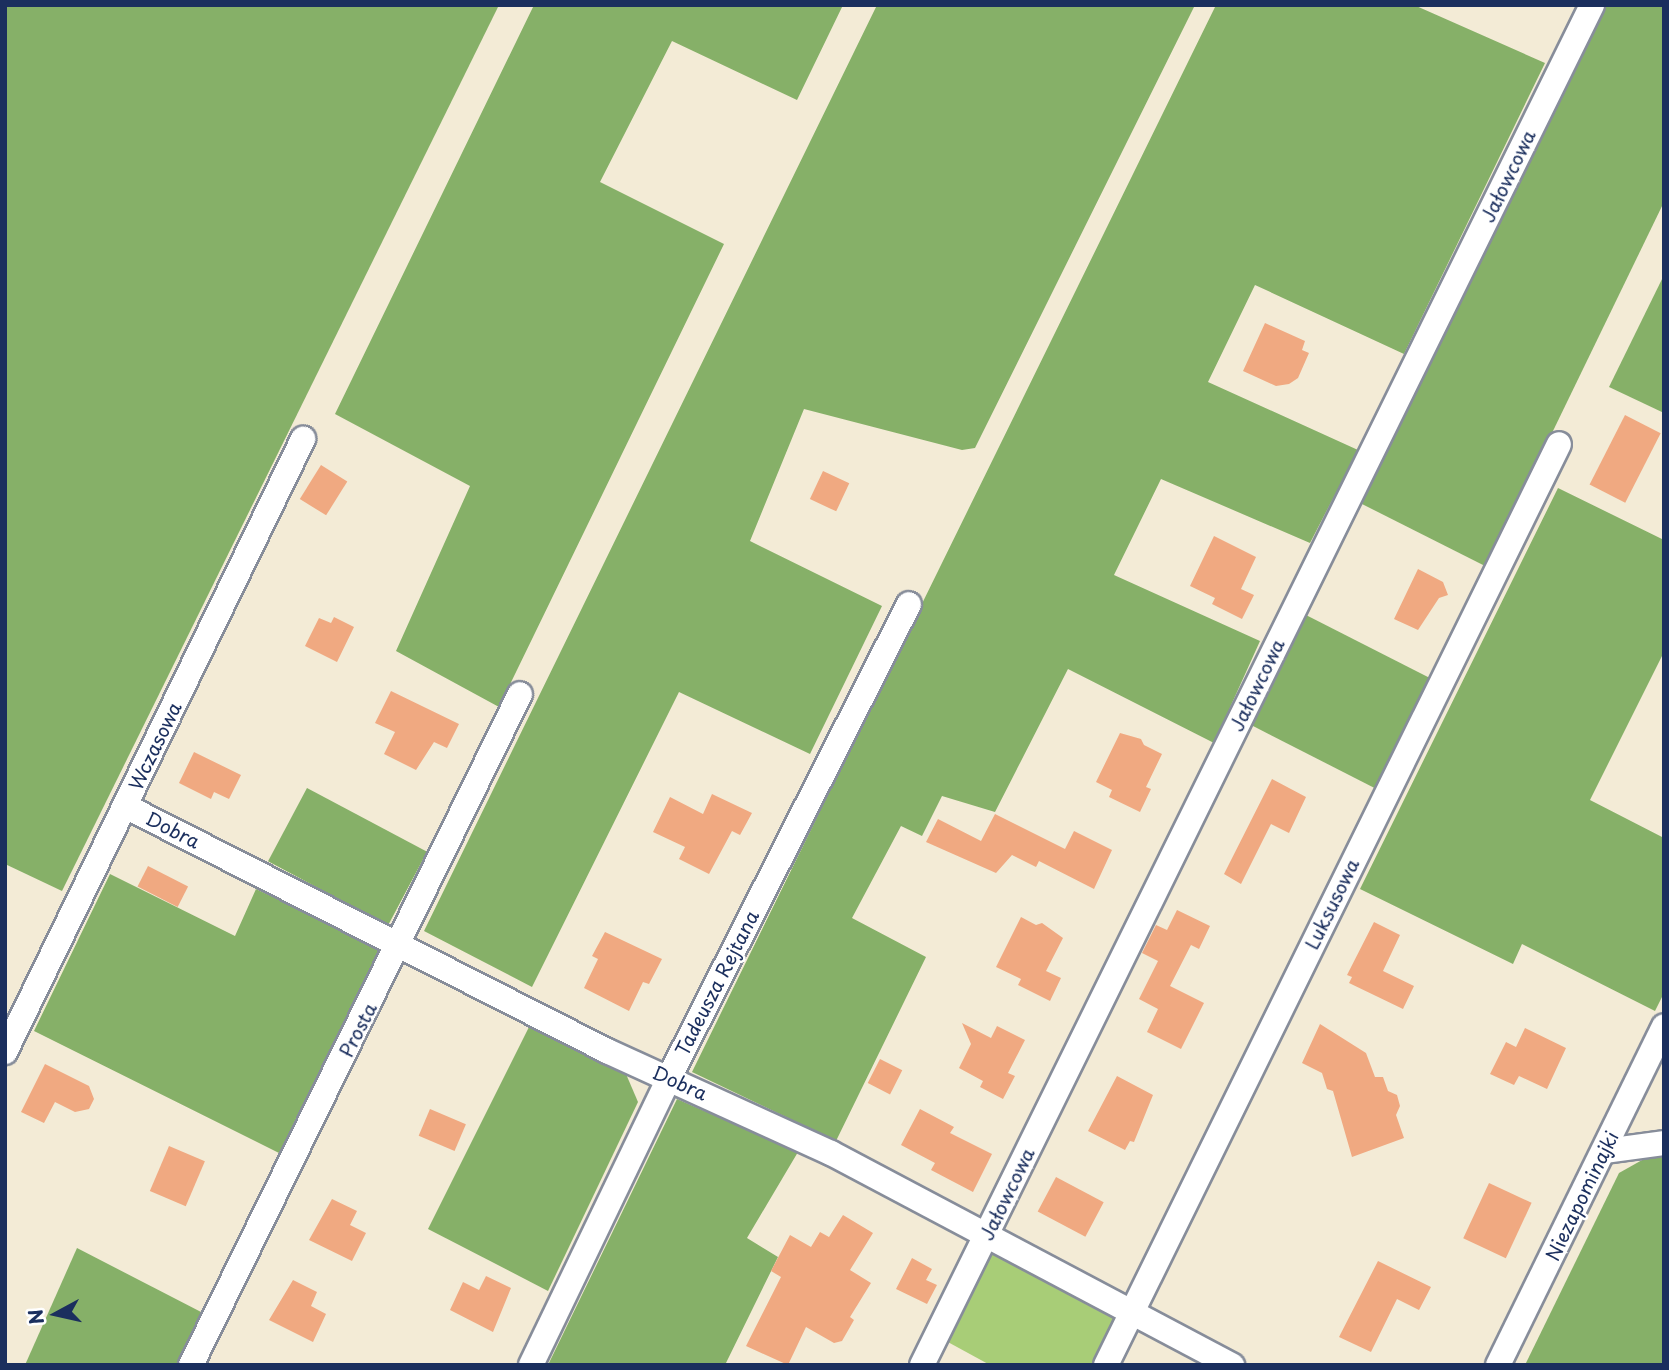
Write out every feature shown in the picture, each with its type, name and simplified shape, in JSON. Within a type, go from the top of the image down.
[{"type":"street","name":"Jałowcowa","points":[[922,1365],[1592,5]]},
{"type":"street","name":"Wczasowa","points":[[5,1052],[303,439]]},
{"type":"street","name":"Luksusowa","points":[[1106,1365],[1559,444]]},
{"type":"street","name":"Tadeusza Rejtana","points":[[531,1365],[669,1078],[909,604]]},
{"type":"street","name":"Prosta","points":[[191,1365],[400,945],[520,694]]},
{"type":"street","name":"Dobra","points":[[125,806],[669,1078],[831,1153],[987,1235],[1130,1315],[1232,1365]]},
{"type":"street","name":"Niezapominajki","points":[[1499,1365],[1664,1026]]},
{"type":"street","points":[[1605,1151],[1664,1143]]},
{"type":"green space","points":[[5,5],[499,5],[62,891],[5,864]]},
{"type":"green space","points":[[534,5],[843,5],[797,100],[672,41],[600,182],[724,244],[499,707],[396,651],[470,486],[335,414]]},
{"type":"green space","points":[[877,5],[1195,5],[975,448],[962,450],[804,409],[750,541],[882,606],[810,754],[679,692],[532,987],[424,931]]},
{"type":"green space","points":[[1216,5],[1414,5],[1545,63],[1404,354],[1255,285],[1208,382],[1358,450],[1310,543],[1161,479],[1114,575],[1260,641],[1214,743],[1068,669],[995,812],[942,796],[922,836],[901,826],[852,918],[926,957],[836,1141],[692,1072]]},
{"type":"green space","points":[[1607,5],[1664,5],[1664,202],[1487,567],[1360,503]]},
{"type":"green space","points":[[1664,275],[1664,413],[1609,387]]},
{"type":"green space","points":[[1558,488],[1664,540],[1664,652],[1590,800],[1664,838],[1664,993],[1655,1011],[1522,944],[1513,964],[1360,889]]},
{"type":"green space","points":[[1304,614],[1432,679],[1376,789],[1248,724]]},
{"type":"green space","points":[[307,788],[427,852],[388,925],[268,861]]},
{"type":"green space","points":[[110,874],[235,936],[256,889],[380,948],[279,1153],[34,1031]]},
{"type":"green space","points":[[530,1025],[626,1074],[638,1102],[548,1291],[428,1229]]},
{"type":"green space","points":[[677,1099],[798,1152],[747,1238],[778,1257],[725,1365],[548,1365]]},
{"type":"green space","points":[[1664,1154],[1664,1365],[1525,1365],[1619,1173],[1651,1155]]},
{"type":"green space","points":[[77,1248],[203,1313],[178,1365],[25,1365]]},
{"type":"green space","points":[[992,1253],[1117,1319],[1095,1365],[990,1365],[946,1341]]},
{"type":"building","points":[[1265,323],[1305,341],[1302,350],[1309,353],[1298,378],[1289,384],[1276,386],[1243,371]]},
{"type":"building","points":[[1625,415],[1661,433],[1625,503],[1590,484]]},
{"type":"building","points":[[321,465],[347,481],[326,515],[300,499]]},
{"type":"building","points":[[823,471],[849,483],[836,511],[810,499]]},
{"type":"building","points":[[1214,536],[1256,557],[1241,589],[1254,595],[1242,619],[1212,604],[1215,598],[1190,586]]},
{"type":"building","points":[[1418,569],[1443,582],[1448,595],[1439,598],[1418,630],[1394,619]]},
{"type":"building","points":[[334,617],[354,627],[337,662],[305,646],[319,618],[331,623]]},
{"type":"building","points":[[391,691],[459,724],[447,748],[434,742],[416,770],[384,754],[395,732],[375,723]]},
{"type":"building","points":[[1120,733],[1141,739],[1144,745],[1162,754],[1146,787],[1151,789],[1140,812],[1109,797],[1112,790],[1096,782]]},
{"type":"building","points":[[194,752],[241,775],[229,799],[214,792],[211,799],[179,783]]},
{"type":"building","points":[[1272,779],[1306,797],[1289,833],[1271,824],[1241,884],[1224,874]]},
{"type":"building","points":[[712,794],[752,813],[740,835],[732,831],[709,874],[679,859],[685,847],[653,832],[670,797],[703,814]]},
{"type":"building","points":[[995,814],[1065,849],[1074,831],[1112,850],[1094,889],[1039,861],[1036,867],[1012,855],[996,873],[926,842],[938,819],[981,841]]},
{"type":"building","points":[[148,866],[188,886],[178,907],[138,886]]},
{"type":"building","points":[[1177,910],[1210,926],[1199,949],[1191,945],[1170,986],[1204,1003],[1181,1049],[1147,1032],[1158,1009],[1139,999],[1158,961],[1142,953],[1156,925],[1167,930]]},
{"type":"building","points":[[1021,917],[1036,925],[1042,923],[1063,938],[1046,971],[1061,978],[1050,1001],[1018,985],[1021,979],[996,967]]},
{"type":"building","points":[[1374,922],[1400,935],[1383,971],[1414,986],[1403,1009],[1349,983],[1352,977],[1347,975]]},
{"type":"building","points":[[605,932],[662,959],[649,984],[643,982],[629,1011],[584,988],[598,959],[592,956]]},
{"type":"building","points":[[962,1023],[991,1038],[997,1026],[1025,1040],[1008,1073],[1015,1076],[1003,1099],[980,1087],[983,1081],[959,1068],[971,1044]]},
{"type":"building","points":[[1320,1024],[1366,1053],[1375,1077],[1383,1077],[1388,1091],[1397,1095],[1400,1106],[1396,1115],[1404,1138],[1352,1157],[1333,1091],[1327,1089],[1322,1073],[1302,1063]]},
{"type":"building","points":[[1525,1028],[1566,1048],[1547,1089],[1519,1076],[1514,1085],[1490,1074],[1506,1042],[1516,1047]]},
{"type":"building","points":[[880,1059],[902,1070],[890,1094],[868,1083]]},
{"type":"building","points":[[45,1064],[89,1086],[94,1099],[89,1109],[75,1112],[55,1102],[44,1123],[21,1112]]},
{"type":"building","points":[[1117,1076],[1153,1095],[1134,1142],[1130,1141],[1125,1150],[1088,1131]]},
{"type":"building","points":[[430,1109],[466,1124],[455,1151],[419,1136]]},
{"type":"building","points":[[920,1109],[954,1127],[950,1133],[992,1154],[973,1192],[931,1170],[935,1163],[901,1145]]},
{"type":"building","points":[[169,1146],[205,1161],[186,1206],[150,1191]]},
{"type":"building","points":[[1056,1177],[1104,1202],[1085,1237],[1038,1211]]},
{"type":"building","points":[[1489,1183],[1532,1203],[1506,1258],[1463,1238]]},
{"type":"building","points":[[332,1199],[357,1211],[350,1225],[366,1233],[352,1261],[309,1240]]},
{"type":"building","points":[[843,1215],[873,1233],[850,1270],[871,1283],[850,1317],[854,1320],[842,1341],[834,1343],[806,1327],[788,1365],[746,1346],[781,1277],[771,1271],[790,1235],[811,1247],[820,1232],[829,1237]]},
{"type":"building","points":[[912,1258],[932,1269],[926,1280],[937,1285],[927,1304],[896,1289]]},
{"type":"building","points":[[1378,1261],[1431,1287],[1419,1310],[1397,1299],[1371,1352],[1339,1337]]},
{"type":"building","points":[[486,1276],[511,1288],[493,1332],[450,1310],[463,1282],[479,1290]]},
{"type":"building","points":[[293,1280],[317,1292],[311,1306],[326,1314],[313,1342],[269,1320]]}]
